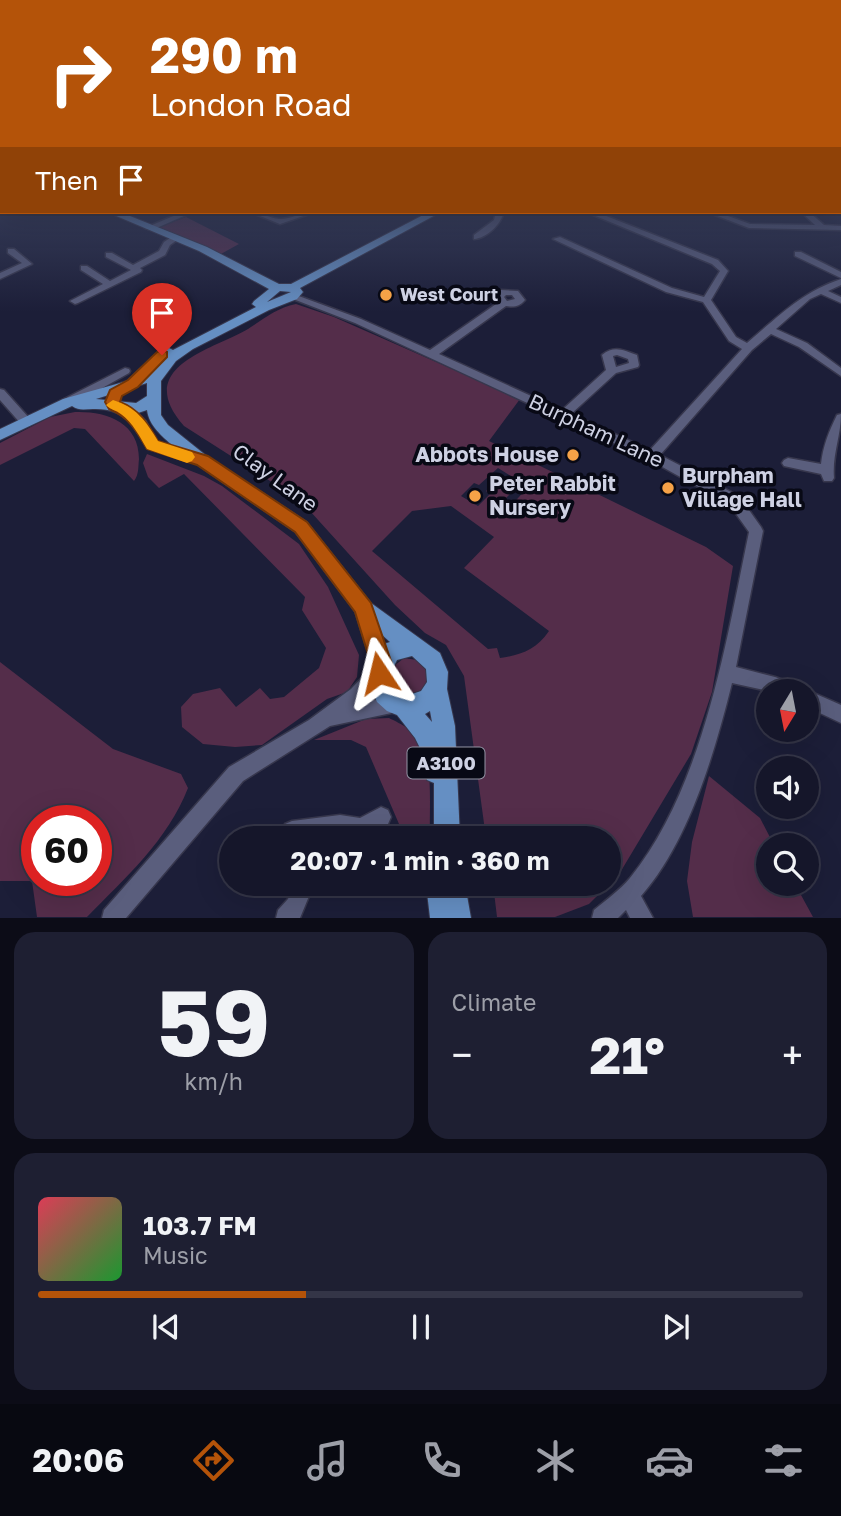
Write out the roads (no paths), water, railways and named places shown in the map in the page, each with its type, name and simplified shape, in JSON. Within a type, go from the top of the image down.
[{"type":"main road","points":[[0,435],[68,402],[126,381],[145,383],[154,380],[171,358],[188,346],[291,294],[408,227]]},
{"type":"main road","points":[[149,228],[176,238],[274,291]]},
{"type":"main road","points":[[274,291],[275,298],[291,294]]},
{"type":"main road","points":[[42,414],[83,404],[120,408],[146,405],[154,380],[176,346],[260,304],[274,291]]},
{"type":"main road","name":"Clay Lane","points":[[154,380],[154,415],[163,429],[202,461],[301,527],[364,609],[377,616],[412,646],[428,653],[434,661],[438,671],[436,689],[442,708],[446,744],[447,826]]},
{"type":"main road","points":[[120,408],[113,398],[126,381]]},
{"type":"main road","name":"Clay Lane","points":[[120,408],[141,425],[152,445],[202,461]]},
{"type":"main road","name":"Clay Lane","points":[[364,609],[380,668],[379,682],[385,696],[400,706],[431,739],[435,751],[436,826]]},
{"type":"main road","points":[[380,668],[390,652],[412,646]]},
{"type":"main road","points":[[400,706],[424,703],[436,689]]},
{"type":"main road","points":[[441,896],[444,918]]},
{"type":"main road","points":[[454,896],[457,918]]},
{"type":"street","points":[[477,237],[490,227]]},
{"type":"street","points":[[625,227],[720,267],[724,271],[723,275],[706,300]]},
{"type":"street","points":[[809,227],[841,228]]},
{"type":"street","points":[[133,268],[162,253],[167,244],[176,238]]},
{"type":"street","points":[[557,239],[669,290],[706,300],[732,339],[748,348]]},
{"type":"street","points":[[0,276],[28,264],[11,251]]},
{"type":"street","points":[[798,254],[830,265],[841,275]]},
{"type":"street","points":[[75,301],[138,271],[109,255]]},
{"type":"street","points":[[84,268],[109,284]]},
{"type":"street","points":[[652,456],[748,348],[807,297],[819,289],[841,282]]},
{"type":"street","points":[[819,289],[841,300]]},
{"type":"street","name":"Burpham Lane","points":[[291,294],[432,354],[652,456],[734,500],[756,531],[727,673],[713,726],[685,800],[663,846],[629,896],[602,918]]},
{"type":"street","points":[[432,354],[503,303]]},
{"type":"street","points":[[771,330],[803,345],[841,373]]},
{"type":"street","points":[[563,415],[612,371]]},
{"type":"street","points":[[0,393],[26,422]]},
{"type":"street","points":[[788,463],[828,474],[826,459],[829,442],[841,418]]},
{"type":"street","points":[[112,918],[236,774],[327,717],[356,695],[380,668]]},
{"type":"street","points":[[727,673],[756,680]]},
{"type":"street","points":[[819,704],[841,714]]},
{"type":"street","points":[[327,717],[400,706]]},
{"type":"street","points":[[365,826],[381,817]]},
{"type":"street","points":[[286,918],[296,906],[300,896]]},
{"type":"street","points":[[629,896],[643,918]]},
{"type":"place","name":"West Court","points":[[386,295]]},
{"type":"place","name":"Abbots House","points":[[573,455]]},
{"type":"place","name":"Burpham Village Hall","points":[[668,488]]},
{"type":"place","name":"Peter Rabbit Nursery","points":[[475,496]]}]
